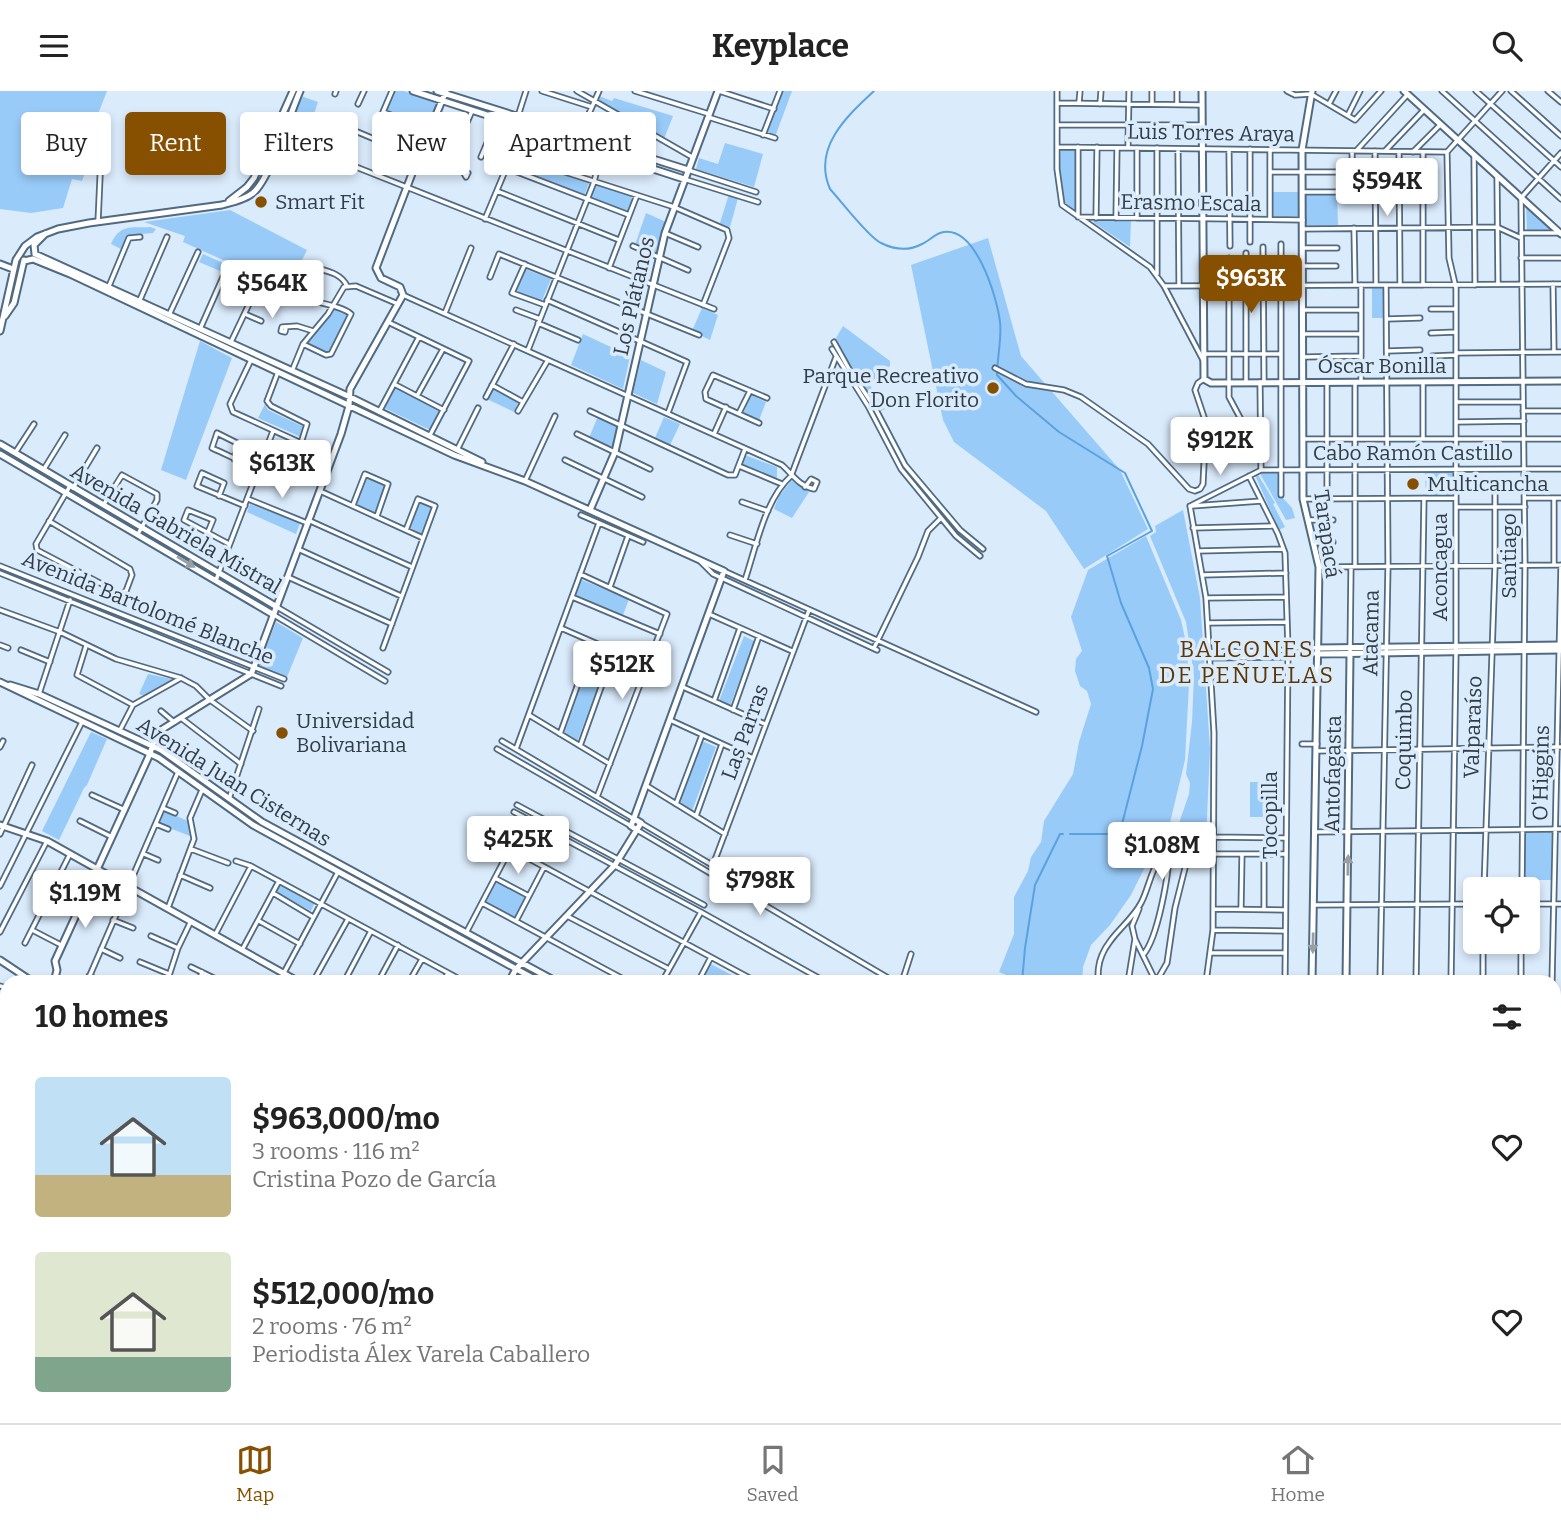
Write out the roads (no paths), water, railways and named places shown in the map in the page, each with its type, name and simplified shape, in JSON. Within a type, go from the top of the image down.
[{"type":"street","points":[[222,205],[247,187],[254,178],[293,91]]},
{"type":"street","points":[[292,112],[300,91]]},
{"type":"street","points":[[358,104],[364,91]]},
{"type":"street","points":[[383,112],[393,91]]},
{"type":"street","points":[[413,91],[484,115]]},
{"type":"street","points":[[437,91],[504,112]]},
{"type":"street","points":[[520,112],[526,91]]},
{"type":"street","points":[[541,91],[592,107]]},
{"type":"street","points":[[578,91],[692,157]]},
{"type":"street","points":[[590,112],[598,91]]},
{"type":"street","points":[[635,91],[775,138]]},
{"type":"street","points":[[718,91],[774,109]]},
{"type":"street","name":"Los Plátanos","points":[[590,509],[615,452],[665,233],[718,91]]},
{"type":"street","points":[[763,135],[780,91]]},
{"type":"street","points":[[1057,91],[1057,169],[1065,209],[1146,264],[1157,276],[1204,362]]},
{"type":"street","points":[[1079,104],[1080,91]]},
{"type":"street","points":[[1100,104],[1101,91]]},
{"type":"street","points":[[1128,148],[1129,91]]},
{"type":"street","points":[[1152,91],[1152,104]]},
{"type":"street","points":[[1177,91],[1177,104]]},
{"type":"street","points":[[997,369],[1026,384],[1063,390],[1081,397],[1148,444],[1189,489],[1200,489],[1203,484],[1207,428],[1195,390],[1198,383],[1204,379],[1202,91]]},
{"type":"street","points":[[1287,91],[1294,95],[1311,93],[1355,120],[1381,91]]},
{"type":"street","points":[[1329,104],[1336,91]]},
{"type":"street","points":[[1348,115],[1360,91]]},
{"type":"street","points":[[1442,91],[1561,199]]},
{"type":"street","points":[[1476,91],[1561,167]]},
{"type":"street","points":[[1447,152],[1502,91]]},
{"type":"street","points":[[1511,91],[1561,137]]},
{"type":"street","points":[[1548,91],[1561,102]]},
{"type":"street","points":[[437,112],[446,92]]},
{"type":"street","name":"Tarapacá","points":[[1311,93],[1303,150],[1303,499],[1319,567],[1312,975]]},
{"type":"street","points":[[1303,193],[1353,192],[1354,151],[1406,93],[1560,234]]},
{"type":"street","points":[[1057,103],[1202,105]]},
{"type":"street","points":[[1385,151],[1424,110]]},
{"type":"street","points":[[470,115],[472,111]]},
{"type":"street","points":[[1413,152],[1441,124]]},
{"type":"street","points":[[1057,125],[1202,125]]},
{"type":"street","name":"Luis Torres Araya","points":[[1057,147],[1447,152]]},
{"type":"street","points":[[1078,147],[1078,218]]},
{"type":"street","points":[[1096,218],[1097,147]]},
{"type":"street","points":[[1116,148],[1116,218]]},
{"type":"street","points":[[1137,148],[1137,218]]},
{"type":"street","points":[[1157,148],[1157,276]]},
{"type":"street","points":[[1178,149],[1179,286]]},
{"type":"street","points":[[1229,149],[1230,246]]},
{"type":"street","points":[[1250,149],[1250,242]]},
{"type":"street","points":[[481,157],[484,150]]},
{"type":"street","points":[[1270,150],[1270,219]]},
{"type":"street","points":[[1375,151],[1376,285]]},
{"type":"street","points":[[1399,152],[1400,285]]},
{"type":"street","points":[[1423,152],[1423,285]]},
{"type":"street","name":"Aconcagua","points":[[1447,152],[1449,258],[1456,285],[1456,649],[1451,975]]},
{"type":"street","points":[[1521,198],[1561,153]]},
{"type":"street","points":[[1474,155],[1475,285]]},
{"type":"street","points":[[656,160],[756,192]]},
{"type":"street","points":[[358,169],[714,309]]},
{"type":"street","points":[[656,170],[758,202]]},
{"type":"street","points":[[1270,172],[1353,172]]},
{"type":"street","points":[[98,222],[100,175]]},
{"type":"street","points":[[0,331],[3,306],[13,269],[25,246],[45,233],[98,222],[240,201],[258,188],[266,175]]},
{"type":"street","points":[[412,175],[376,268],[381,278],[400,287],[403,295],[782,465],[806,487]]},
{"type":"street","points":[[485,219],[504,175]]},
{"type":"street","points":[[525,175],[629,215]]},
{"type":"street","points":[[573,175],[674,207],[727,230],[729,233],[703,305]]},
{"type":"street","points":[[528,350],[596,175]]},
{"type":"street","points":[[1497,175],[1498,284]]},
{"type":"street","points":[[497,191],[620,240]]},
{"type":"street","points":[[609,268],[636,195]]},
{"type":"street","name":"Santiago","points":[[1521,198],[1525,498],[1522,877]]},
{"type":"street","name":"Erasmo Escala","points":[[1078,218],[1303,220]]},
{"type":"street","points":[[1303,229],[1497,227],[1521,236],[1560,234]]},
{"type":"street","points":[[1354,228],[1355,285]]},
{"type":"street","points":[[35,254],[34,246],[45,233]]},
{"type":"street","points":[[665,233],[698,247]]},
{"type":"street","points":[[109,286],[130,238],[140,237]]},
{"type":"street","points":[[139,302],[167,237]]},
{"type":"street","points":[[1281,244],[1281,495]]},
{"type":"street","points":[[633,246],[688,269]]},
{"type":"street","points":[[1261,470],[1263,247]]},
{"type":"street","points":[[1303,248],[1337,248]]},
{"type":"street","points":[[445,313],[471,249]]},
{"type":"street","points":[[169,315],[198,252]]},
{"type":"street","points":[[1246,253],[1246,382]]},
{"type":"street","points":[[3,319],[13,306],[24,261],[27,256],[35,254],[350,397],[412,431],[430,435],[456,452]]},
{"type":"street","points":[[489,277],[499,254],[699,335]]},
{"type":"street","points":[[1229,258],[1229,397],[1260,455]]},
{"type":"street","points":[[1521,258],[1561,258]]},
{"type":"street","points":[[24,261],[33,259],[70,274],[349,406],[590,509],[699,560],[806,617],[876,649],[877,641],[928,531],[946,514]]},
{"type":"street","points":[[0,264],[13,269]]},
{"type":"street","points":[[525,264],[512,293],[545,305]]},
{"type":"street","points":[[1303,266],[1336,266]]},
{"type":"street","points":[[320,269],[339,276],[347,286]]},
{"type":"street","points":[[200,329],[223,277]]},
{"type":"street","points":[[231,343],[259,283],[274,291]]},
{"type":"street","points":[[1553,284],[1554,352]]},
{"type":"street","points":[[1164,286],[1561,284]]},
{"type":"street","name":"Antofagasta","points":[[1346,975],[1350,651],[1355,439],[1361,356],[1361,285]]},
{"type":"street","name":"Atacama","points":[[1380,975],[1388,566],[1386,285]]},
{"type":"street","points":[[292,371],[303,344],[333,305],[340,291],[347,286],[358,286],[398,304]]},
{"type":"street","points":[[56,975],[55,961],[161,730],[253,671],[332,457],[349,406],[350,389],[403,295]]},
{"type":"street","points":[[303,297],[333,305],[351,314],[331,354],[326,355],[303,344]]},
{"type":"street","points":[[547,300],[687,362],[668,413]]},
{"type":"street","points":[[3,306],[13,306]]},
{"type":"street","points":[[1431,309],[1456,309]]},
{"type":"street","points":[[516,310],[578,340]]},
{"type":"street","points":[[1303,310],[1361,310]]},
{"type":"street","points":[[245,314],[261,321]]},
{"type":"street","points":[[1386,319],[1420,318]]},
{"type":"street","points":[[388,322],[469,362],[430,435]]},
{"type":"street","points":[[286,328],[297,325],[313,331]]},
{"type":"street","points":[[1431,333],[1456,333]]},
{"type":"street","points":[[1303,334],[1361,334]]},
{"type":"street","points":[[379,412],[419,337]]},
{"type":"street","points":[[834,342],[875,408],[900,458],[960,530],[983,548]]},
{"type":"street","points":[[486,397],[514,344]]},
{"type":"street","points":[[417,396],[443,349]]},
{"type":"street","points":[[832,349],[868,406],[901,469],[956,536],[980,556]]},
{"type":"street","points":[[1387,351],[1420,350]]},
{"type":"street","points":[[745,580],[774,495],[791,476],[840,352]]},
{"type":"street","points":[[1432,356],[1561,352]]},
{"type":"street","points":[[1204,353],[1281,354]]},
{"type":"street","points":[[1303,357],[1361,356]]},
{"type":"street","points":[[251,360],[230,407],[233,412],[332,457]]},
{"type":"street","points":[[518,411],[548,360]]},
{"type":"street","points":[[278,372],[267,401],[271,407],[307,424],[301,443]]},
{"type":"street","points":[[760,423],[706,399],[705,396],[713,375],[767,398]]},
{"type":"street","name":"Óscar Bonilla","points":[[1204,379],[1211,383],[1561,381]]},
{"type":"street","points":[[1326,499],[1327,382]]},
{"type":"street","points":[[1423,382],[1423,439]]},
{"type":"street","points":[[394,384],[444,410]]},
{"type":"street","points":[[492,385],[523,402]]},
{"type":"street","points":[[739,413],[750,391]]},
{"type":"street","points":[[1456,402],[1523,402]]},
{"type":"street","points":[[714,435],[726,407]]},
{"type":"street","points":[[456,452],[478,408]]},
{"type":"street","points":[[590,411],[728,475],[735,475],[746,449]]},
{"type":"street","points":[[1523,411],[1561,411]]},
{"type":"street","points":[[525,481],[555,416]]},
{"type":"street","points":[[1456,422],[1524,421]]},
{"type":"street","points":[[15,453],[34,423]]},
{"type":"street","points":[[216,580],[273,431]]},
{"type":"street","points":[[234,459],[239,444],[217,433],[212,448],[234,459],[289,483],[294,471],[262,458]]},
{"type":"street","points":[[44,470],[65,435]]},
{"type":"street","points":[[577,435],[650,469]]},
{"type":"street","points":[[1304,439],[1561,439]]},
{"type":"street","name":"Avenida Gabriela Mistral","points":[[0,444],[388,672]]},
{"type":"street","points":[[49,521],[130,569],[132,575],[126,591],[119,593],[37,550],[36,544],[49,521],[97,449]]},
{"type":"street","name":"Avenida Gabriela Mistral","points":[[0,454],[385,681]]},
{"type":"street","points":[[565,460],[642,497]]},
{"type":"street","points":[[739,465],[782,484]]},
{"type":"street","name":"Cabo Ramón Castillo","points":[[1190,506],[1261,470],[1561,469]]},
{"type":"street","points":[[219,496],[224,483],[202,473],[197,486],[219,496],[245,506]]},
{"type":"street","points":[[353,505],[365,474],[388,484],[377,516]]},
{"type":"street","points":[[104,505],[120,477],[124,475],[158,497],[138,534]]},
{"type":"street","name":"Tocopilla","points":[[1248,476],[1274,526],[1283,549],[1286,573],[1288,649],[1285,975]]},
{"type":"street","name":"Valparaíso","points":[[1484,877],[1495,566],[1495,489]]},
{"type":"street","points":[[320,491],[424,538]]},
{"type":"street","name":"Coquimbo","points":[[1416,975],[1424,498]]},
{"type":"street","points":[[1303,499],[1456,498]]},
{"type":"street","points":[[1525,498],[1561,498]]},
{"type":"street","points":[[1554,565],[1555,498]]},
{"type":"street","points":[[248,499],[412,567]]},
{"type":"street","points":[[383,648],[435,506],[418,499],[406,530]]},
{"type":"street","points":[[1207,975],[1213,930],[1212,837],[1215,761],[1206,598],[1190,506],[1261,501]]},
{"type":"street","points":[[742,502],[768,511]]},
{"type":"street","points":[[1456,507],[1525,507]]},
{"type":"street","points":[[208,532],[213,520],[188,510],[184,520],[229,544]]},
{"type":"street","points":[[581,515],[643,542]]},
{"type":"street","points":[[1308,520],[1333,520]]},
{"type":"street","points":[[516,749],[599,523]]},
{"type":"street","points":[[1193,528],[1274,526]]},
{"type":"street","points":[[730,535],[757,544]]},
{"type":"street","points":[[610,588],[628,536]]},
{"type":"street","points":[[1314,543],[1333,542]]},
{"type":"street","points":[[298,549],[401,596]]},
{"type":"street","points":[[1198,551],[1283,549]]},
{"type":"street","points":[[1319,567],[1561,565]]},
{"type":"street","name":"O'Higgins","points":[[1552,975],[1558,829],[1561,565]]},
{"type":"street","name":"Avenida Bartolomé Blanche","points":[[0,566],[70,598]]},
{"type":"street","name":"Avenida Bartolomé Blanche","points":[[0,573],[253,671],[281,686]]},
{"type":"street","points":[[1202,575],[1286,573]]},
{"type":"street","points":[[580,574],[667,614],[597,797]]},
{"type":"street","points":[[723,575],[745,580],[1036,712]]},
{"type":"street","points":[[631,826],[723,575]]},
{"type":"street","points":[[288,577],[391,624]]},
{"type":"street","points":[[572,597],[660,634]]},
{"type":"street","points":[[1206,598],[1286,597]]},
{"type":"street","points":[[39,694],[70,598]]},
{"type":"street","points":[[0,610],[60,632],[130,664],[181,678],[196,686],[210,700],[253,731]]},
{"type":"street","name":"Las Parras","points":[[713,865],[808,610]]},
{"type":"street","points":[[709,614],[792,650]]},
{"type":"street","points":[[1208,623],[1287,622]]},
{"type":"street","points":[[561,628],[648,666]]},
{"type":"street","points":[[714,701],[740,628]]},
{"type":"street","points":[[733,710],[759,636]]},
{"type":"street","points":[[332,649],[337,641]]},
{"type":"street","points":[[560,734],[593,642]]},
{"type":"street","points":[[0,645],[8,648]]},
{"type":"street","points":[[86,646],[77,675],[133,705]]},
{"type":"street","points":[[1210,652],[1288,649],[1301,646],[1318,651]]},
{"type":"street","points":[[1210,658],[1287,656],[1318,651],[1560,647]]},
{"type":"street","points":[[21,650],[50,661]]},
{"type":"street","points":[[580,746],[614,651]]},
{"type":"street","points":[[355,663],[359,654]]},
{"type":"street","name":"Avenida Bartolomé Blanche","points":[[253,671],[284,679]]},
{"type":"street","points":[[120,730],[133,705],[181,678]]},
{"type":"street","name":"Avenida Juan Cisternas","points":[[0,682],[39,694],[152,746],[196,773],[262,822],[545,975]]},
{"type":"street","name":"Avenida Juan Cisternas","points":[[0,682],[179,770],[253,825],[527,975]]},
{"type":"street","points":[[683,687],[765,724]]},
{"type":"street","points":[[229,799],[259,709]]},
{"type":"street","points":[[161,711],[174,722]]},
{"type":"street","points":[[528,715],[610,764]]},
{"type":"street","points":[[181,718],[241,764]]},
{"type":"street","points":[[670,720],[753,758]]},
{"type":"street","points":[[0,886],[83,722]]},
{"type":"street","points":[[676,804],[702,735]]},
{"type":"street","points":[[0,747],[3,741]]},
{"type":"street","points":[[502,741],[729,875]]},
{"type":"street","points":[[696,816],[722,744]]},
{"type":"street","points":[[1302,744],[1317,744]]},
{"type":"street","points":[[1316,751],[1559,747]]},
{"type":"street","points":[[497,749],[883,975]]},
{"type":"street","points":[[0,834],[32,765]]},
{"type":"street","points":[[89,975],[179,770]]},
{"type":"street","points":[[647,786],[725,834]]},
{"type":"street","points":[[168,908],[194,839],[190,818],[204,789]]},
{"type":"street","points":[[92,795],[125,810]]},
{"type":"street","points":[[517,805],[704,905]]},
{"type":"street","points":[[163,808],[175,813]]},
{"type":"street","points":[[514,812],[814,975]]},
{"type":"street","points":[[80,821],[112,837]]},
{"type":"street","points":[[513,975],[545,937],[615,865],[641,823]]},
{"type":"street","points":[[156,824],[168,829]]},
{"type":"street","points":[[2,826],[47,841],[70,853],[287,975]]},
{"type":"street","points":[[1315,832],[1558,829]]},
{"type":"street","points":[[1212,837],[1285,838]]},
{"type":"street","points":[[0,932],[47,841]]},
{"type":"street","points":[[500,843],[744,975]]},
{"type":"street","points":[[1153,975],[1135,939],[1132,926],[1156,863],[1169,849],[1177,846],[1185,851],[1186,864],[1175,908],[1167,963],[1160,975]]},
{"type":"street","points":[[191,849],[229,863]]},
{"type":"street","points":[[466,933],[510,849]]},
{"type":"street","points":[[1143,955],[1154,938],[1169,870],[1169,849]]},
{"type":"street","points":[[25,943],[70,853]]},
{"type":"street","points":[[143,853],[158,860]]},
{"type":"street","points":[[1212,853],[1285,854]]},
{"type":"street","points":[[1241,909],[1242,853]]},
{"type":"street","points":[[1264,854],[1264,909]]},
{"type":"street","points":[[236,861],[251,866],[452,975]]},
{"type":"street","points":[[215,935],[251,866]]},
{"type":"street","points":[[516,921],[544,867]]},
{"type":"street","points":[[283,973],[338,872]]},
{"type":"street","points":[[180,875],[210,888]]},
{"type":"street","points":[[495,878],[529,896]]},
{"type":"street","points":[[242,951],[279,881]]},
{"type":"street","points":[[273,893],[314,917]]},
{"type":"street","points":[[482,903],[616,975]]},
{"type":"street","points":[[1099,975],[1101,956],[1141,904]]},
{"type":"street","points":[[1313,905],[1463,904]]},
{"type":"street","points":[[1540,904],[1561,904]]},
{"type":"street","points":[[1213,909],[1285,909]]},
{"type":"street","points":[[666,975],[701,912]]},
{"type":"street","points":[[567,916],[669,969]]},
{"type":"street","points":[[317,975],[348,919]]},
{"type":"street","points":[[113,920],[133,928]]},
{"type":"street","points":[[140,962],[169,974],[191,921]]},
{"type":"street","points":[[258,921],[300,944]]},
{"type":"street","points":[[1126,922],[1132,926]]},
{"type":"street","points":[[32,930],[63,946]]},
{"type":"street","points":[[1213,930],[1285,931]]},
{"type":"street","points":[[348,975],[372,931]]},
{"type":"street","points":[[151,936],[178,948]]},
{"type":"street","points":[[1129,975],[1135,939]]},
{"type":"street","points":[[382,975],[398,945]]},
{"type":"street","points":[[101,949],[120,958]]},
{"type":"street","points":[[1211,953],[1285,953]]},
{"type":"street","points":[[904,975],[911,954]]},
{"type":"street","points":[[1483,954],[1483,975]]},
{"type":"street","points":[[1521,954],[1521,975]]},
{"type":"street","points":[[702,975],[711,957]]},
{"type":"street","points":[[414,975],[422,958]]},
{"type":"street","points":[[0,960],[22,975]]},
{"type":"street","points":[[191,967],[208,975]]},
{"type":"waterway","points":[[874,91],[843,122],[829,147],[825,160],[830,189],[855,219],[876,240],[886,245],[902,249],[912,248],[940,233],[953,233],[964,239],[982,264],[998,311],[1000,335],[997,375],[1016,396],[1059,432],[1125,473],[1152,531],[1107,556],[1121,603],[1149,668],[1153,689],[1121,828],[1112,834],[1070,834]]},
{"type":"waterway","points":[[1023,975],[1035,885],[1060,834],[1063,834]]},
{"type":"place","name":"Smart Fit","points":[[261,202]]},
{"type":"place","name":"Parque Recreativo Don Florito","points":[[993,388]]},
{"type":"place","name":"Multicancha","points":[[1413,484]]},
{"type":"place","name":"Universidad Bolivariana","points":[[282,733]]},
{"type":"district","name":"BALCONES DE PEÑUELAS","points":[[1247,662]]}]
